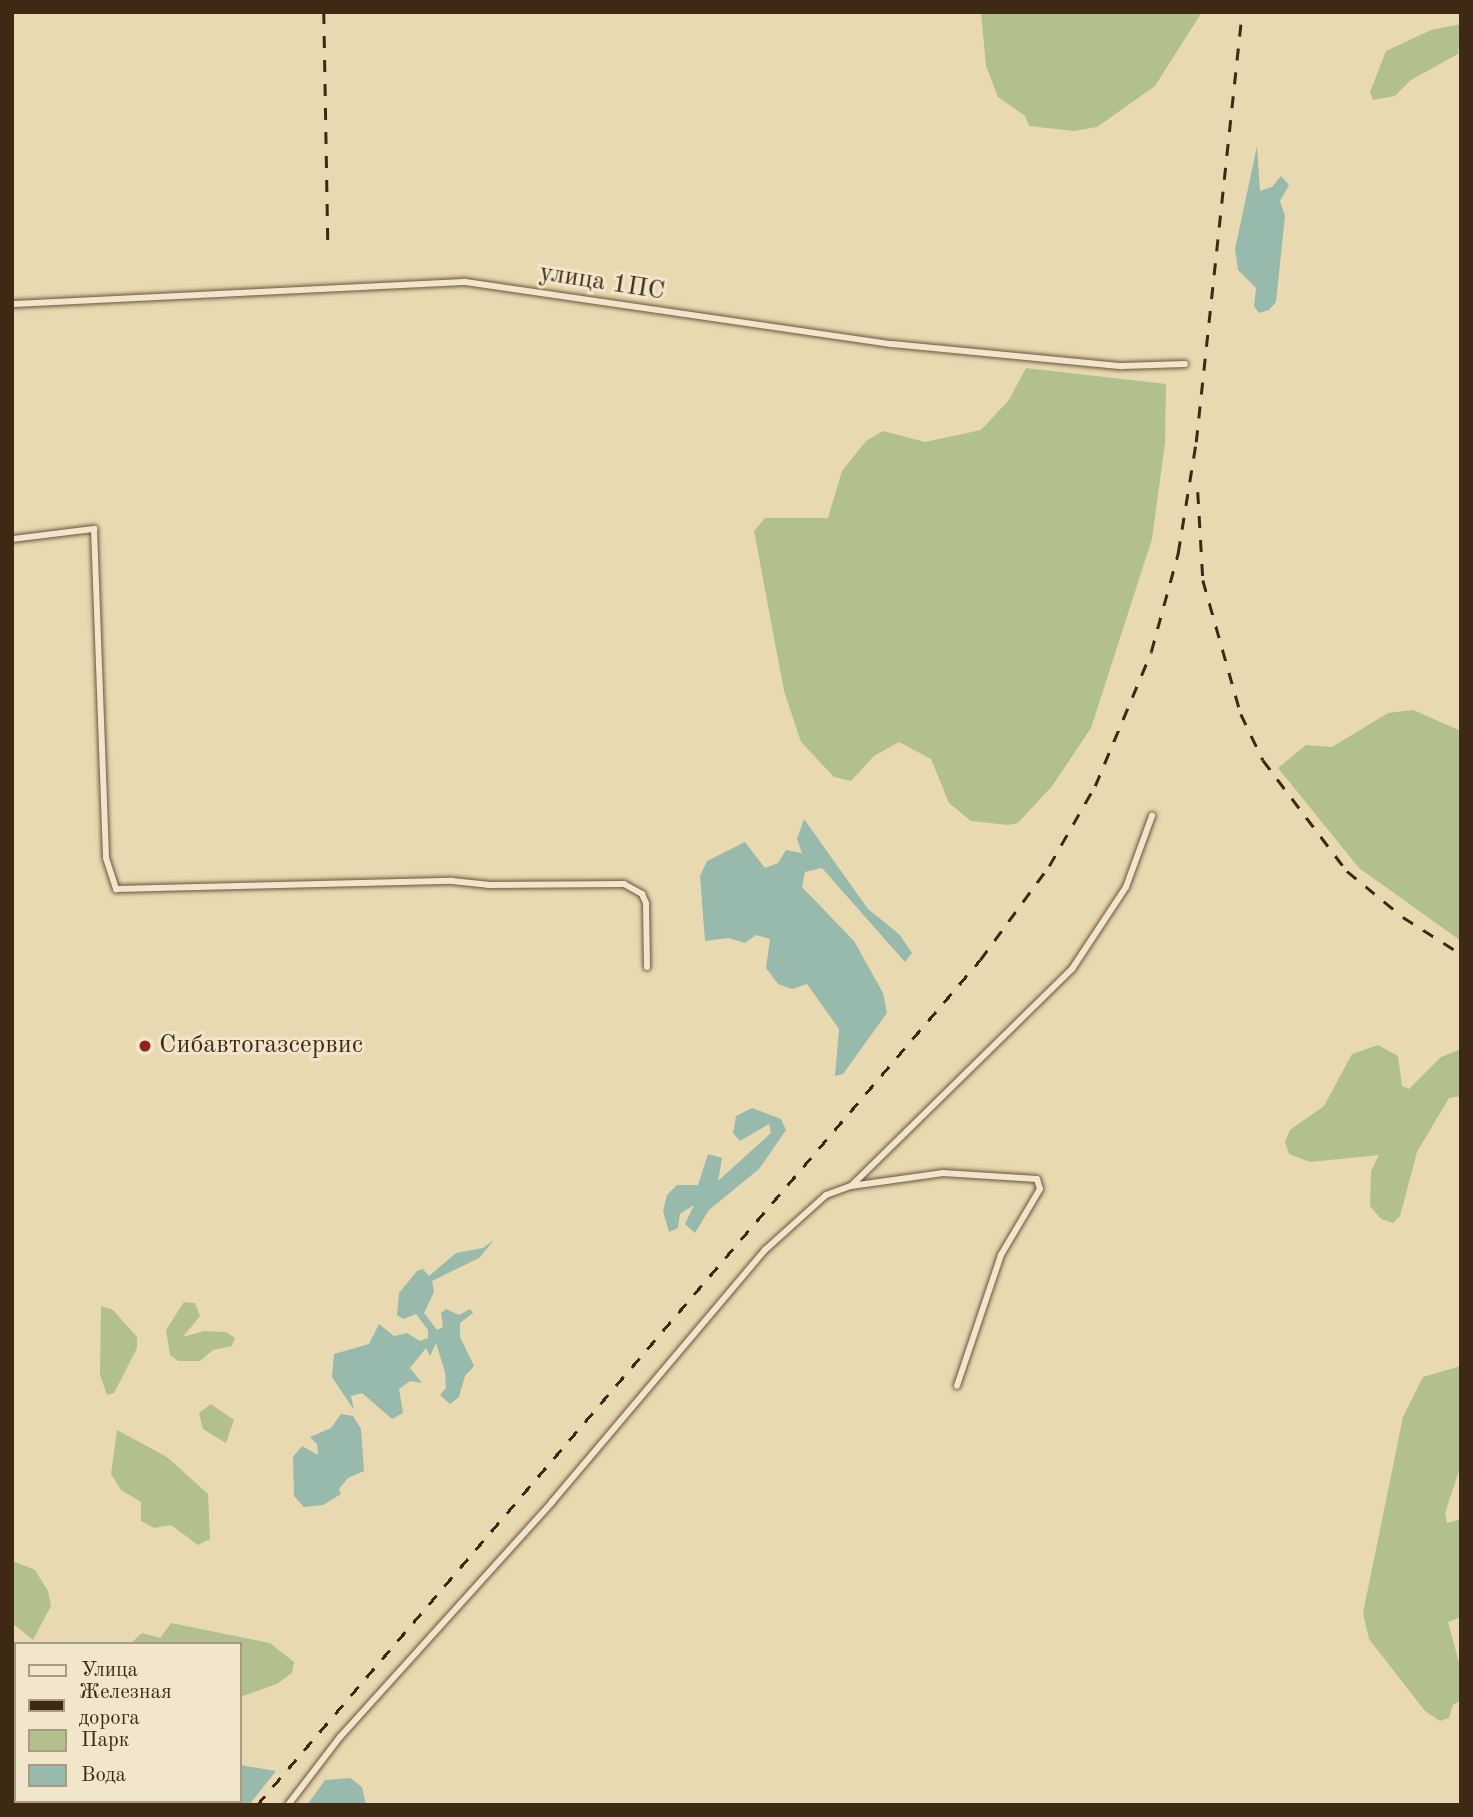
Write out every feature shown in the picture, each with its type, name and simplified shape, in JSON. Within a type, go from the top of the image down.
[{"type":"street","name":"улица 1ПС","points":[[12,304],[465,282],[892,344],[1122,366],[1185,364]]},
{"type":"street","points":[[12,539],[94,529],[106,858],[116,889],[452,881],[624,884],[642,894],[646,903],[647,967]]},
{"type":"street","points":[[851,1186],[1072,969],[1126,887],[1152,816]]},
{"type":"street","points":[[288,1805],[340,1737],[552,1502],[774,1240],[820,1199],[851,1186],[943,1172],[1030,1175],[1039,1182],[1001,1255],[957,1386]]},
{"type":"green space","points":[[981,12],[1202,12],[1155,86],[1097,127],[1074,131],[1029,126],[1025,116],[998,97],[986,66]]},
{"type":"green space","points":[[1461,24],[1458,54],[1411,80],[1395,96],[1373,100],[1370,92],[1386,51],[1431,30]]},
{"type":"green space","points":[[1026,368],[1166,384],[1165,443],[1152,539],[1091,728],[1053,785],[1018,823],[1008,825],[971,821],[949,803],[931,759],[899,742],[874,756],[851,781],[834,777],[801,742],[784,691],[754,531],[765,518],[828,518],[842,471],[866,441],[883,431],[925,442],[981,430],[1009,400]]},
{"type":"green space","points":[[1413,710],[1461,731],[1461,941],[1359,868],[1278,768],[1306,745],[1332,747],[1388,713]]},
{"type":"green space","points":[[1378,1045],[1398,1056],[1402,1086],[1409,1089],[1441,1057],[1461,1049],[1461,1096],[1449,1098],[1417,1152],[1400,1216],[1393,1223],[1381,1219],[1370,1206],[1371,1171],[1379,1155],[1310,1162],[1289,1154],[1285,1142],[1290,1130],[1324,1106],[1352,1054]]},
{"type":"green space","points":[[184,1302],[195,1303],[200,1316],[183,1337],[204,1331],[226,1332],[235,1338],[232,1346],[213,1350],[200,1361],[178,1361],[170,1355],[166,1330]]},
{"type":"green space","points":[[101,1306],[113,1310],[137,1337],[137,1348],[114,1393],[107,1395],[100,1375]]},
{"type":"green space","points":[[1461,1366],[1461,1465],[1445,1513],[1447,1523],[1461,1519],[1461,1617],[1448,1622],[1461,1670],[1461,1700],[1453,1705],[1449,1718],[1440,1721],[1425,1711],[1369,1639],[1363,1613],[1403,1417],[1423,1377]]},
{"type":"green space","points":[[211,1404],[234,1420],[226,1443],[203,1429],[199,1413]]},
{"type":"green space","points":[[117,1430],[167,1457],[208,1494],[210,1539],[198,1545],[171,1525],[154,1528],[141,1521],[141,1502],[121,1490],[111,1474]]},
{"type":"green space","points":[[13,1561],[35,1570],[48,1591],[51,1606],[33,1640],[12,1623]]},
{"type":"green space","points":[[171,1623],[270,1643],[294,1662],[292,1673],[277,1684],[242,1696],[242,1642],[132,1642],[142,1633],[160,1638]]},
{"type":"water","points":[[1257,146],[1260,191],[1272,187],[1281,176],[1289,185],[1280,201],[1285,216],[1276,302],[1269,310],[1259,313],[1254,306],[1256,288],[1238,270],[1235,249]]},
{"type":"water","points":[[804,819],[868,909],[899,934],[912,953],[905,962],[822,868],[805,872],[802,887],[854,941],[883,993],[887,1013],[843,1074],[835,1076],[839,1029],[807,984],[792,989],[778,984],[766,968],[770,939],[756,935],[745,943],[728,938],[705,941],[700,876],[707,861],[745,842],[765,868],[778,863],[786,850],[802,853],[797,839]]},
{"type":"water","points":[[752,1108],[781,1119],[786,1130],[759,1169],[709,1210],[695,1233],[685,1224],[694,1205],[680,1214],[678,1228],[669,1232],[663,1211],[667,1195],[677,1185],[698,1185],[708,1154],[722,1158],[718,1181],[771,1133],[769,1124],[740,1141],[733,1133],[736,1116]]},
{"type":"water","points":[[494,1240],[479,1258],[432,1281],[434,1292],[424,1313],[437,1330],[443,1327],[441,1313],[446,1309],[459,1315],[470,1309],[473,1313],[460,1323],[460,1337],[474,1366],[465,1376],[459,1397],[450,1404],[440,1395],[446,1388],[445,1372],[436,1343],[430,1356],[426,1348],[410,1368],[422,1383],[410,1381],[399,1389],[403,1413],[392,1419],[362,1393],[351,1396],[354,1410],[332,1377],[334,1354],[369,1344],[379,1324],[394,1336],[407,1333],[420,1341],[428,1338],[428,1330],[416,1314],[403,1319],[397,1315],[399,1293],[417,1271],[423,1269],[429,1276],[456,1253],[483,1248]]},
{"type":"water","points":[[341,1414],[353,1416],[361,1429],[364,1471],[348,1478],[339,1489],[341,1494],[323,1505],[304,1507],[294,1496],[293,1457],[302,1446],[318,1455],[317,1444],[310,1437],[331,1428]]},
{"type":"water","points":[[242,1765],[276,1771],[249,1805],[235,1805],[242,1803]]},
{"type":"water","points":[[350,1778],[362,1787],[366,1805],[307,1805],[325,1780]]},
{"type":"railway","points":[[324,12],[328,251]]},
{"type":"railway","points":[[257,1805],[980,960],[1049,866],[1095,786],[1151,652],[1178,553],[1196,442],[1242,12]]},
{"type":"railway","points":[[1198,492],[1203,580],[1241,714],[1263,760],[1347,871],[1403,917],[1461,954]]},
{"type":"place","name":"Сибавтогазсервис","points":[[145,1046]]}]
